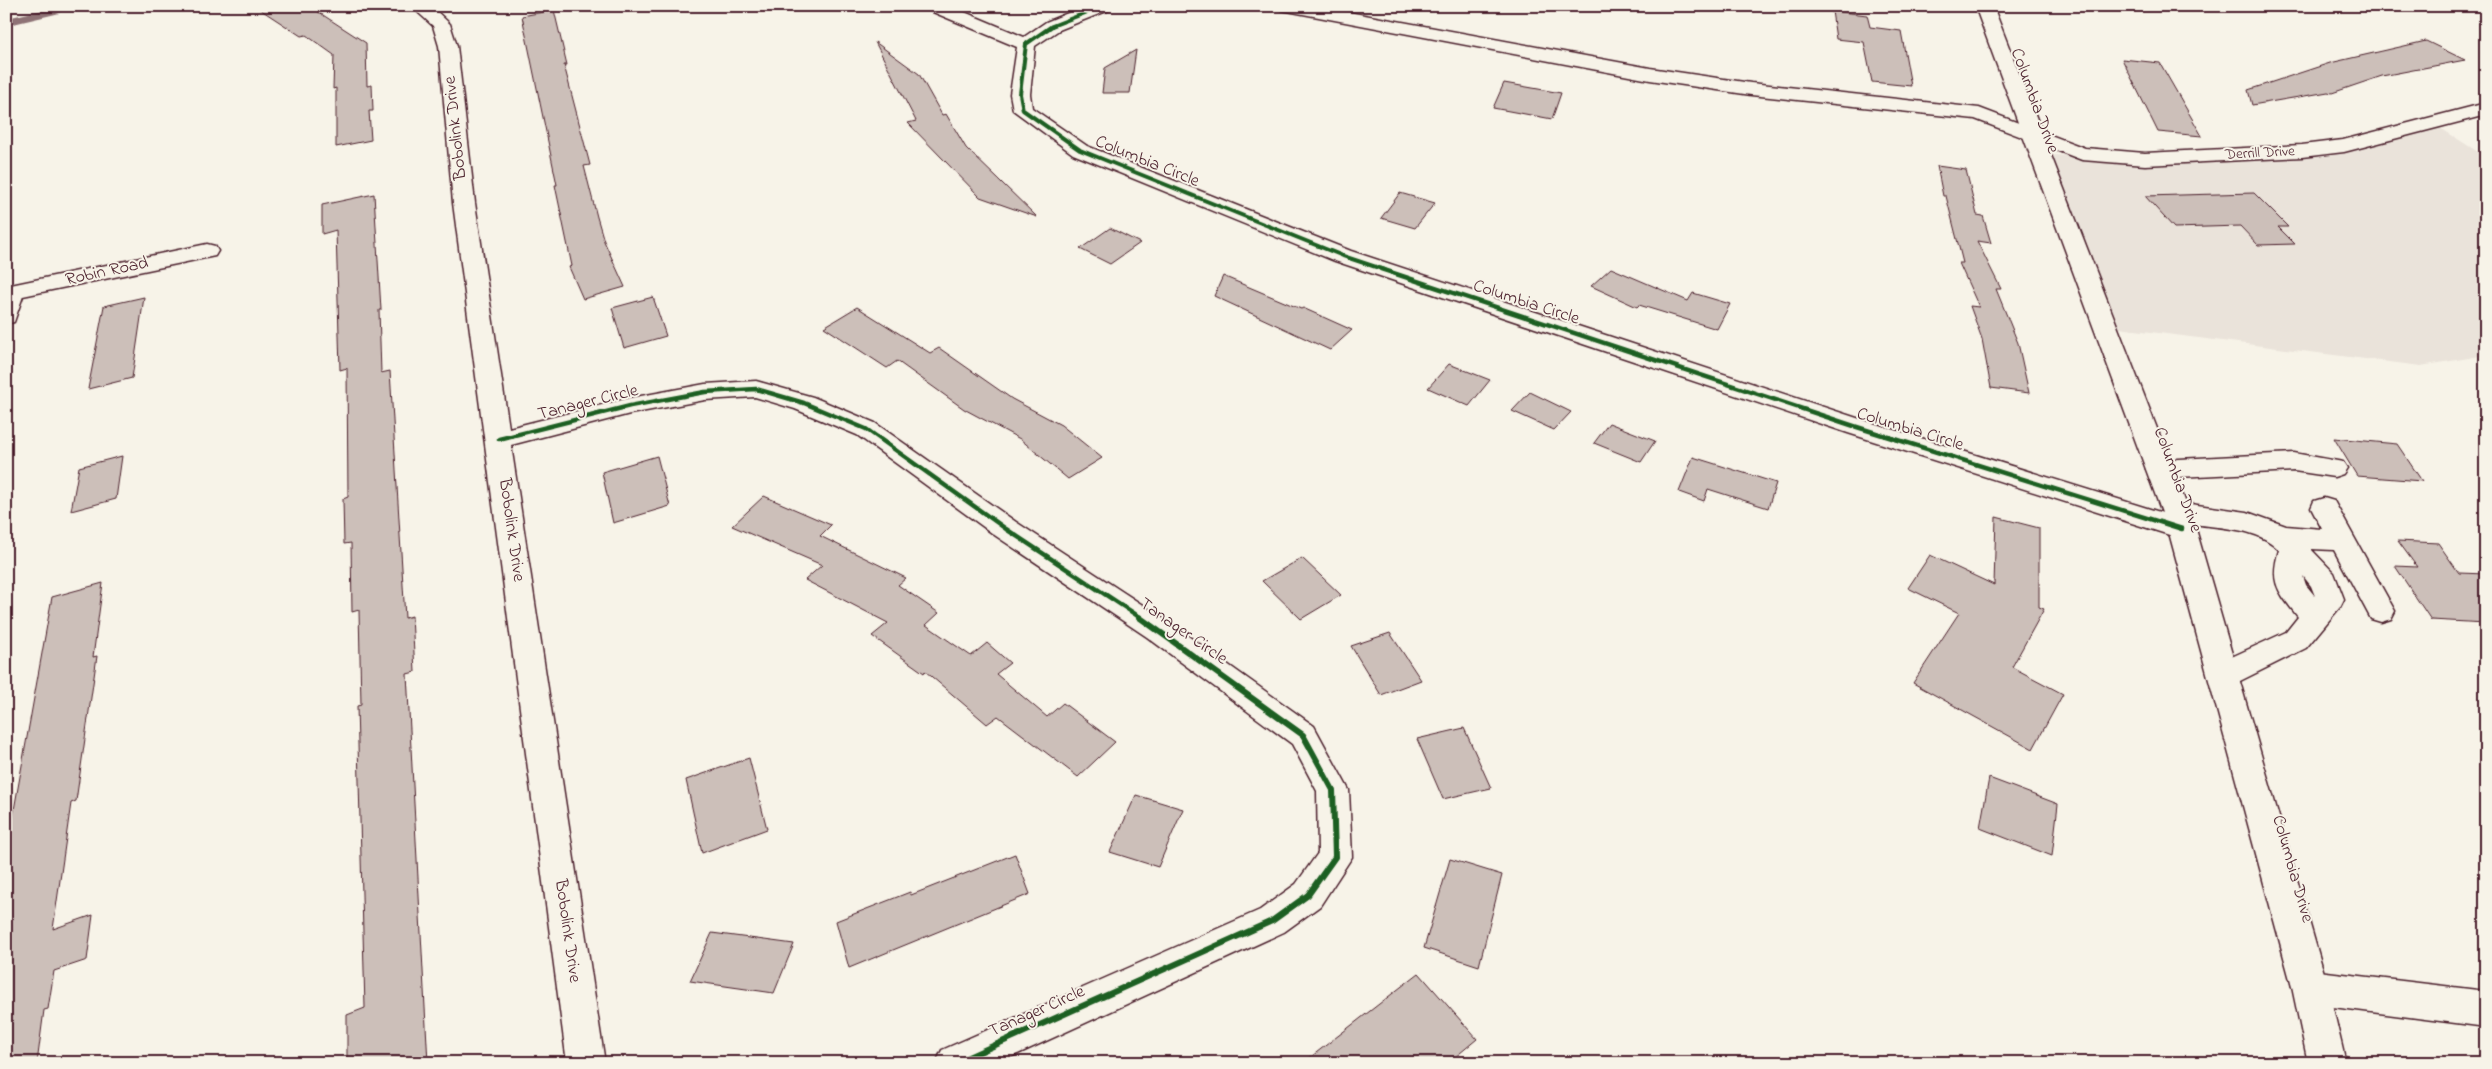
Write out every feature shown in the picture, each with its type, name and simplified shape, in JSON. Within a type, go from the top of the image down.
[{"type":"street","name":"Bobolink Drive","points":[[420,6],[440,24],[448,46],[464,203],[499,439],[586,1063]]},
{"type":"street","points":[[934,6],[1026,44],[1034,36],[1052,27],[1103,6]]},
{"type":"street","points":[[1286,6],[1650,74],[1770,91],[1979,114],[2032,136]]},
{"type":"street","name":"Columbia Drive","points":[[1984,6],[2179,521],[2310,987],[2327,1063]]},
{"type":"street","name":"Columbia Circle","points":[[1026,44],[1020,94],[1023,110],[1080,150],[1343,256],[1856,428],[2179,521]]},
{"type":"street","name":"Derrill Drive","points":[[2032,136],[2082,154],[2145,159],[2302,151],[2344,146],[2486,109]]},
{"type":"street","name":"Robin Road","points":[[10,292],[207,251]]},
{"type":"street","points":[[6,317],[10,292]]},
{"type":"street","name":"Tanager Circle","points":[[499,439],[630,406],[705,392],[756,389],[804,402],[866,429],[1006,529],[1157,629],[1303,735],[1333,790],[1335,857],[1308,895],[1272,921],[956,1063]]},
{"type":"street","points":[[2159,469],[2294,462],[2334,468]]},
{"type":"street","points":[[2324,508],[2340,541],[2381,611]]},
{"type":"street","points":[[2179,521],[2247,522],[2288,543],[2324,581],[2330,599],[2296,640],[2223,675]]},
{"type":"street","points":[[2288,543],[2340,541]]},
{"type":"street","points":[[2310,987],[2486,1009]]},
{"type":"shaded area","points":[[2434,124],[2486,157],[2486,355],[2421,366],[2095,325],[2043,155],[2254,159]]},
{"type":"building","points":[[255,6],[309,6],[366,43],[367,86],[372,85],[373,111],[369,111],[371,140],[336,147],[336,88],[333,89],[334,55],[306,35],[301,36]]},
{"type":"building","points":[[554,10],[567,65],[564,65],[590,165],[584,166],[597,217],[604,241],[625,287],[583,299],[569,267],[572,266],[555,185],[557,185],[522,16]]},
{"type":"building","points":[[1832,11],[1867,15],[1870,27],[1901,31],[1911,86],[1872,82],[1864,42],[1836,39]]},
{"type":"building","points":[[2426,41],[2465,60],[2382,76],[2332,93],[2328,92],[2252,105],[2248,90],[2330,63]]},
{"type":"building","points":[[875,42],[919,74],[942,115],[946,114],[966,148],[1037,217],[980,197],[908,123],[916,121]]},
{"type":"building","points":[[1136,50],[1130,93],[1102,93],[1105,68]]},
{"type":"building","points":[[2122,59],[2160,63],[2202,136],[2158,132]]},
{"type":"building","points":[[1504,83],[1561,93],[1552,119],[1493,108]]},
{"type":"building","points":[[1937,166],[1966,170],[1977,215],[1983,216],[1991,243],[1977,241],[2001,289],[1996,289],[2018,343],[2029,393],[1991,388],[1982,339],[1970,306],[1979,307],[1959,263],[1963,263],[1946,196],[1943,196]]},
{"type":"building","points":[[1400,193],[1435,203],[1415,228],[1381,218]]},
{"type":"building","points":[[2254,193],[2288,227],[2278,227],[2295,244],[2258,245],[2240,226],[2174,228],[2145,196]]},
{"type":"building","points":[[374,194],[381,310],[379,310],[381,373],[390,371],[405,618],[412,616],[415,672],[407,674],[428,1063],[347,1063],[347,1015],[365,1008],[357,706],[361,705],[359,610],[352,612],[351,543],[344,544],[343,499],[348,497],[347,368],[340,370],[336,230],[322,234],[322,205]]},
{"type":"building","points":[[1110,228],[1140,243],[1110,264],[1080,249]]},
{"type":"building","points":[[1611,268],[1688,301],[1693,293],[1730,304],[1717,329],[1639,305],[1637,307],[1591,286]]},
{"type":"building","points":[[1223,276],[1352,330],[1330,350],[1214,296]]},
{"type":"building","points":[[144,297],[132,378],[88,389],[104,306]]},
{"type":"building","points":[[653,297],[666,336],[624,348],[612,308]]},
{"type":"building","points":[[857,307],[930,353],[939,348],[1012,399],[1061,425],[1102,458],[1068,479],[1020,439],[964,409],[897,361],[887,368],[824,327]]},
{"type":"building","points":[[1449,364],[1490,380],[1469,406],[1428,388]]},
{"type":"building","points":[[1530,392],[1571,412],[1554,430],[1512,411]]},
{"type":"building","points":[[1609,423],[1655,441],[1641,462],[1594,443]]},
{"type":"building","points":[[2334,438],[2397,444],[2422,481],[2357,476]]},
{"type":"building","points":[[122,456],[116,499],[71,511],[79,467]]},
{"type":"building","points":[[657,456],[670,506],[613,523],[602,472]]},
{"type":"building","points":[[1693,457],[1776,483],[1768,508],[1708,489],[1704,501],[1679,492]]},
{"type":"building","points":[[764,496],[831,525],[820,536],[906,578],[898,585],[939,613],[926,625],[971,656],[987,643],[1010,663],[996,674],[1047,717],[1063,703],[1115,742],[1078,777],[998,716],[987,724],[925,671],[924,673],[872,636],[888,623],[805,580],[822,565],[732,526]]},
{"type":"building","points":[[1996,517],[2039,528],[2039,607],[2044,609],[2012,667],[2063,694],[2033,749],[1913,683],[1959,613],[1908,588],[1930,555],[1994,585]]},
{"type":"building","points":[[2398,541],[2438,543],[2459,573],[2486,574],[2486,623],[2431,620],[2395,566],[2417,567]]},
{"type":"building","points":[[1302,558],[1341,595],[1301,619],[1262,581]]},
{"type":"building","points":[[103,583],[93,657],[97,656],[76,801],[71,803],[53,929],[93,915],[87,960],[54,971],[48,1009],[44,1010],[37,1063],[6,1063],[6,855],[52,597]]},
{"type":"building","points":[[1390,633],[1421,680],[1381,695],[1351,646]]},
{"type":"building","points":[[1464,728],[1491,788],[1443,799],[1417,739]]},
{"type":"building","points":[[749,758],[767,829],[702,853],[686,780]]},
{"type":"building","points":[[1989,778],[2058,804],[2052,856],[1980,828]]},
{"type":"building","points":[[1136,795],[1183,809],[1158,867],[1110,852]]},
{"type":"building","points":[[1015,854],[1030,894],[849,968],[836,921],[910,892],[911,895]]},
{"type":"building","points":[[1450,859],[1502,875],[1479,966],[1424,948]]},
{"type":"building","points":[[712,933],[794,944],[774,993],[690,981]]},
{"type":"building","points":[[1419,973],[1477,1039],[1448,1063],[1303,1063]]},
{"type":"waterway","points":[[6,22],[57,10],[62,6]]},
{"type":"cycle path","points":[[1103,6],[1052,26],[1026,44],[1020,94],[1023,110],[1080,150],[1343,256],[1857,427],[2182,529]]},
{"type":"cycle path","points":[[499,439],[630,406],[705,392],[756,389],[804,403],[866,429],[1006,529],[1157,629],[1303,735],[1333,790],[1335,857],[1308,895],[1272,921],[955,1063]]}]
